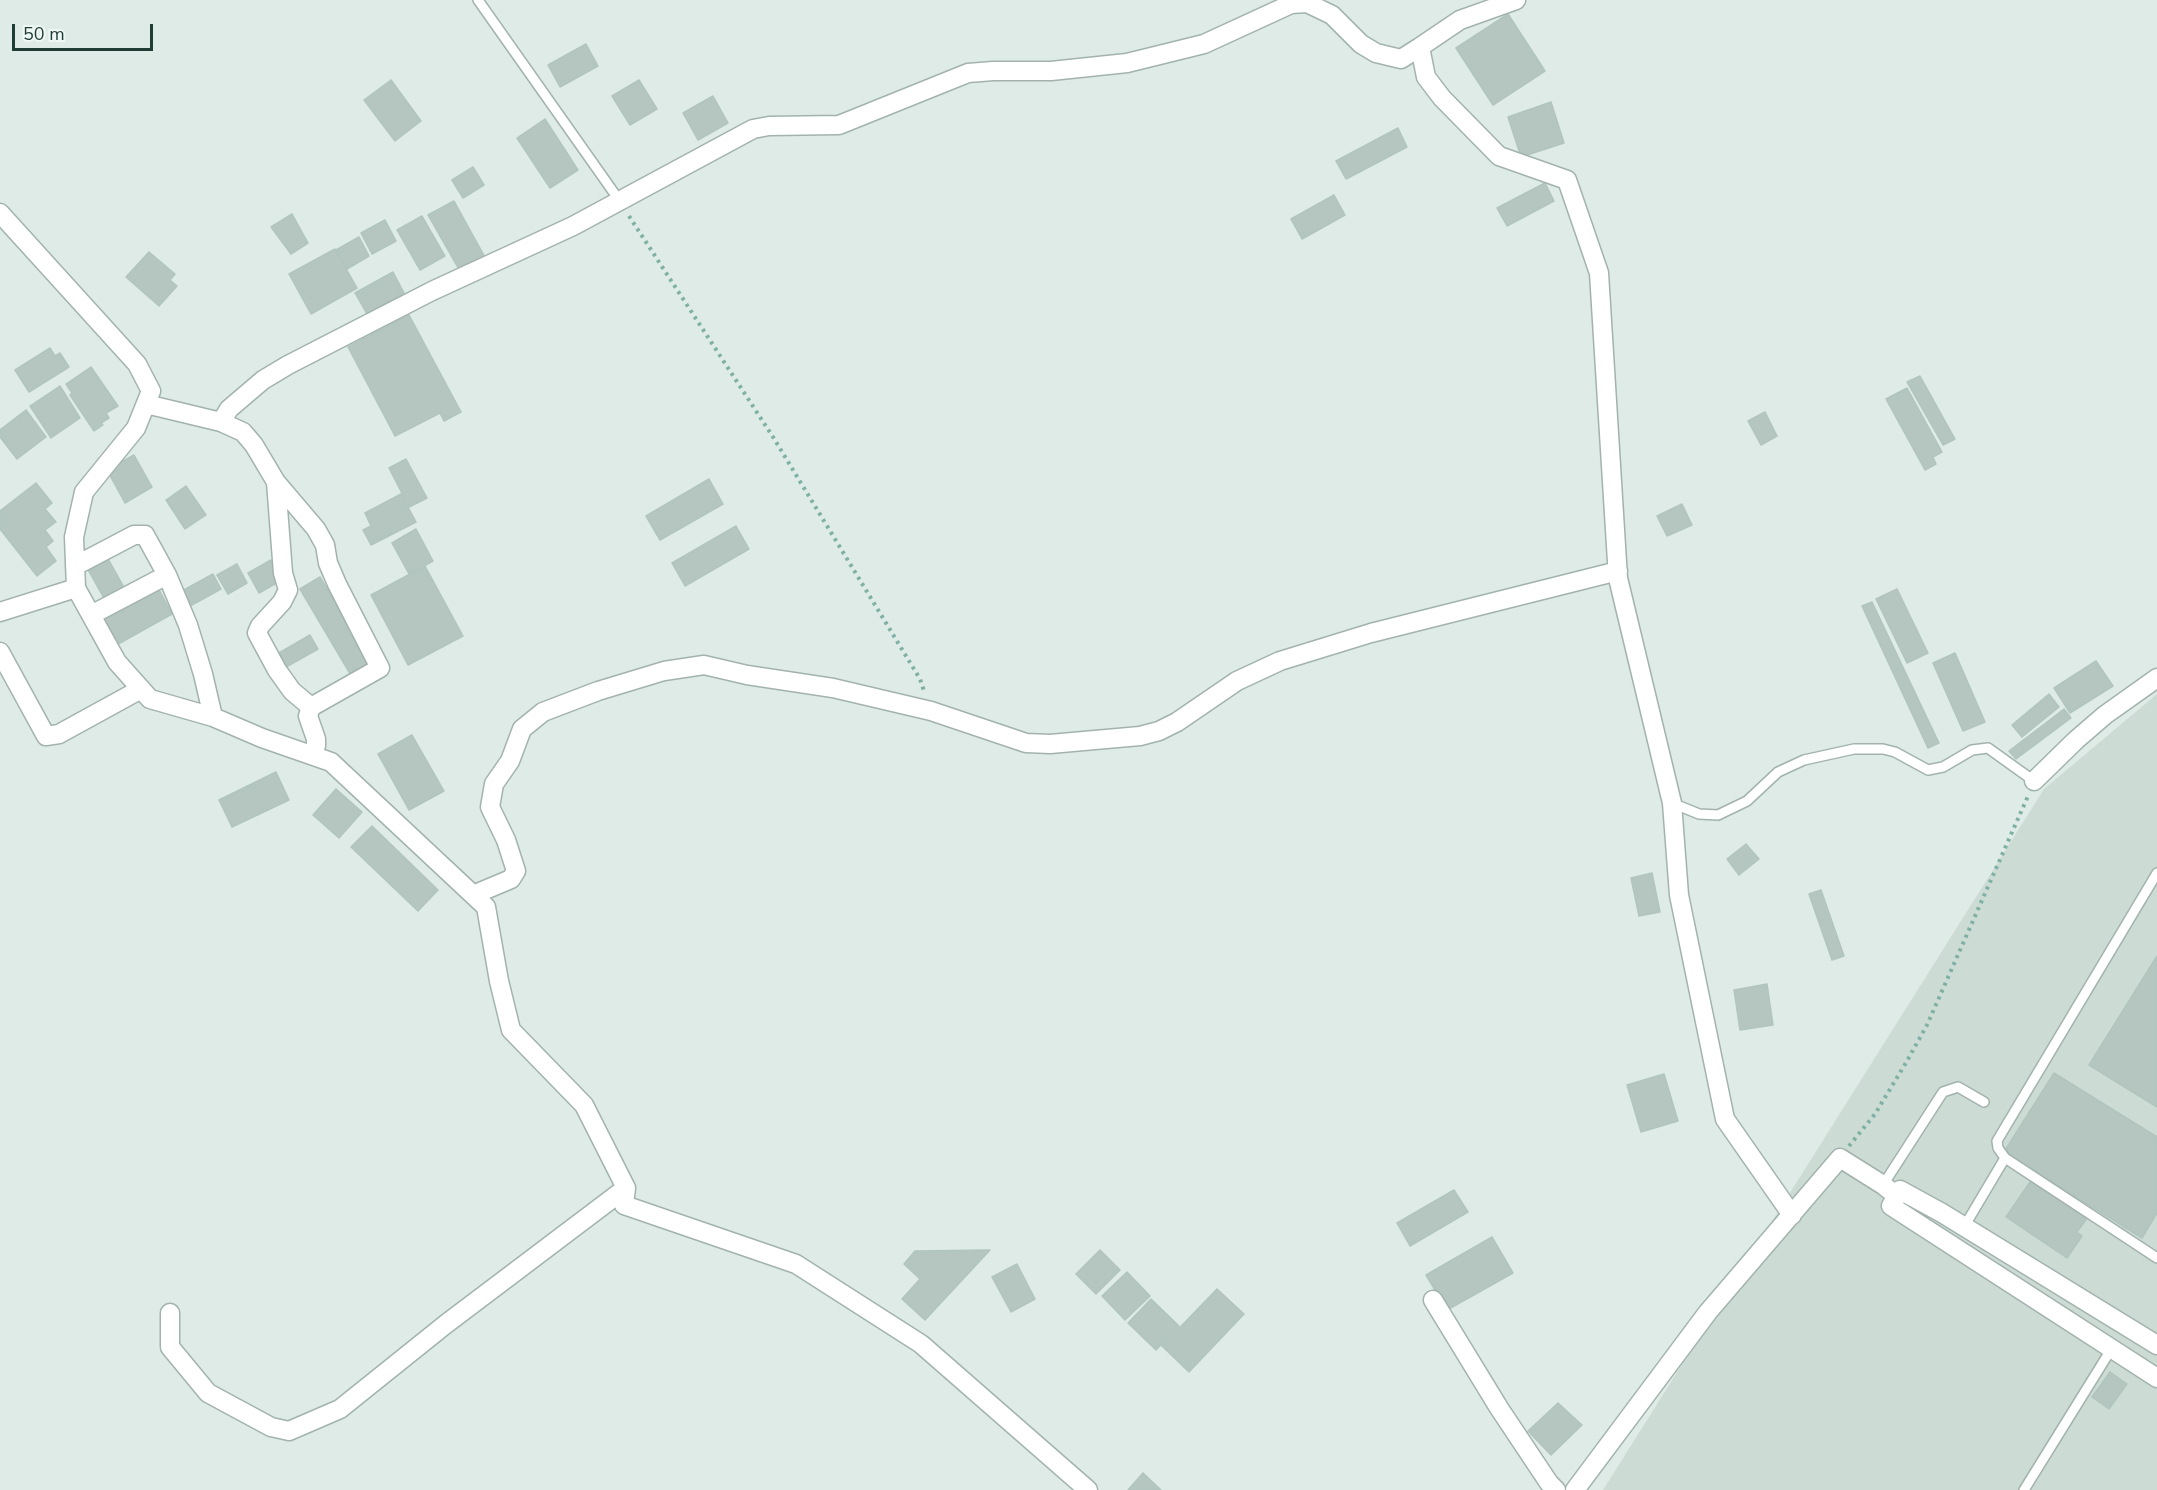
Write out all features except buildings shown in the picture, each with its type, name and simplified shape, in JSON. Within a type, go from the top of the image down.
[{"type":"street","points":[[221,422],[230,409],[263,380],[288,364],[432,291],[573,226],[753,129],[769,126],[839,125],[968,73],[1051,71],[1127,63],[1204,44],[1291,4],[1307,3],[1332,15],[1361,44],[1376,53],[1401,59],[1460,20],[1516,0]]},
{"type":"street","points":[[1420,47],[1426,77],[1448,105],[1499,156],[1567,180],[1599,273],[1618,571],[1672,803],[1679,895],[1725,1119],[1792,1215]]},
{"type":"street","points":[[0,213],[137,364],[151,391],[136,428],[84,492],[74,537],[76,588],[117,662],[150,699],[213,717],[262,738],[331,762],[486,907],[499,981],[511,1030],[584,1105],[626,1188],[624,1205],[796,1264],[921,1344],[1088,1490]]},
{"type":"street","points":[[146,404],[221,422],[243,432],[254,444],[276,482],[316,529],[325,546],[328,564],[337,584],[380,668],[311,707],[308,717],[316,739],[316,746],[311,755]]},
{"type":"street","points":[[276,482],[283,573],[288,590],[282,602],[260,626],[257,633],[287,684],[311,707]]},
{"type":"street","points":[[75,566],[134,535],[145,535],[167,575],[188,625],[213,717]]},
{"type":"street","points":[[473,895],[512,879],[516,871],[506,840],[490,807],[494,784],[510,761],[522,729],[543,712],[598,691],[664,670],[704,665],[747,675],[833,688],[931,711],[1026,743],[1050,744],[1140,736],[1159,731],[1177,722],[1237,681],[1280,661],[1371,633],[1618,571]]},
{"type":"street","points":[[92,615],[167,575]]},
{"type":"street","points":[[0,612],[76,588]]},
{"type":"street","points":[[0,652],[46,736],[59,734],[141,689]]},
{"type":"street","points":[[2034,781],[2076,740],[2157,678]]},
{"type":"street","points":[[1575,1490],[1708,1312],[1839,1158],[1890,1190],[1900,1190],[1964,1227],[2157,1345]]},
{"type":"street","points":[[170,1313],[170,1347],[208,1393],[271,1427],[289,1431],[340,1408],[446,1324],[626,1188]]},
{"type":"street","points":[[1890,1190],[1891,1206],[2157,1378]]},
{"type":"street","points":[[1433,1300],[1499,1408],[1556,1490]]},
{"type":"lane","points":[[478,0],[619,200]]},
{"type":"lane","points":[[1672,803],[1699,814],[1718,815],[1747,801],[1778,772],[1804,760],[1854,749],[1883,749],[1895,752],[1928,770],[1943,767],[1972,750],[1988,748],[2034,781]]},
{"type":"lane","points":[[2157,873],[1997,1141],[1998,1148],[2005,1158],[2157,1258]]},
{"type":"lane","points":[[1890,1190],[1943,1092],[1958,1087],[1984,1102]]},
{"type":"lane","points":[[1964,1227],[2005,1158]]},
{"type":"lane","points":[[2024,1490],[2112,1348]]},
{"type":"path","points":[[619,200],[773,437],[866,588],[920,679],[931,711]]},
{"type":"path","points":[[1839,1158],[1875,1114],[1927,1025],[2034,781]]},
{"type":"shaded area","points":[[2157,694],[2157,1490],[1603,1490],[2044,789]]}]
